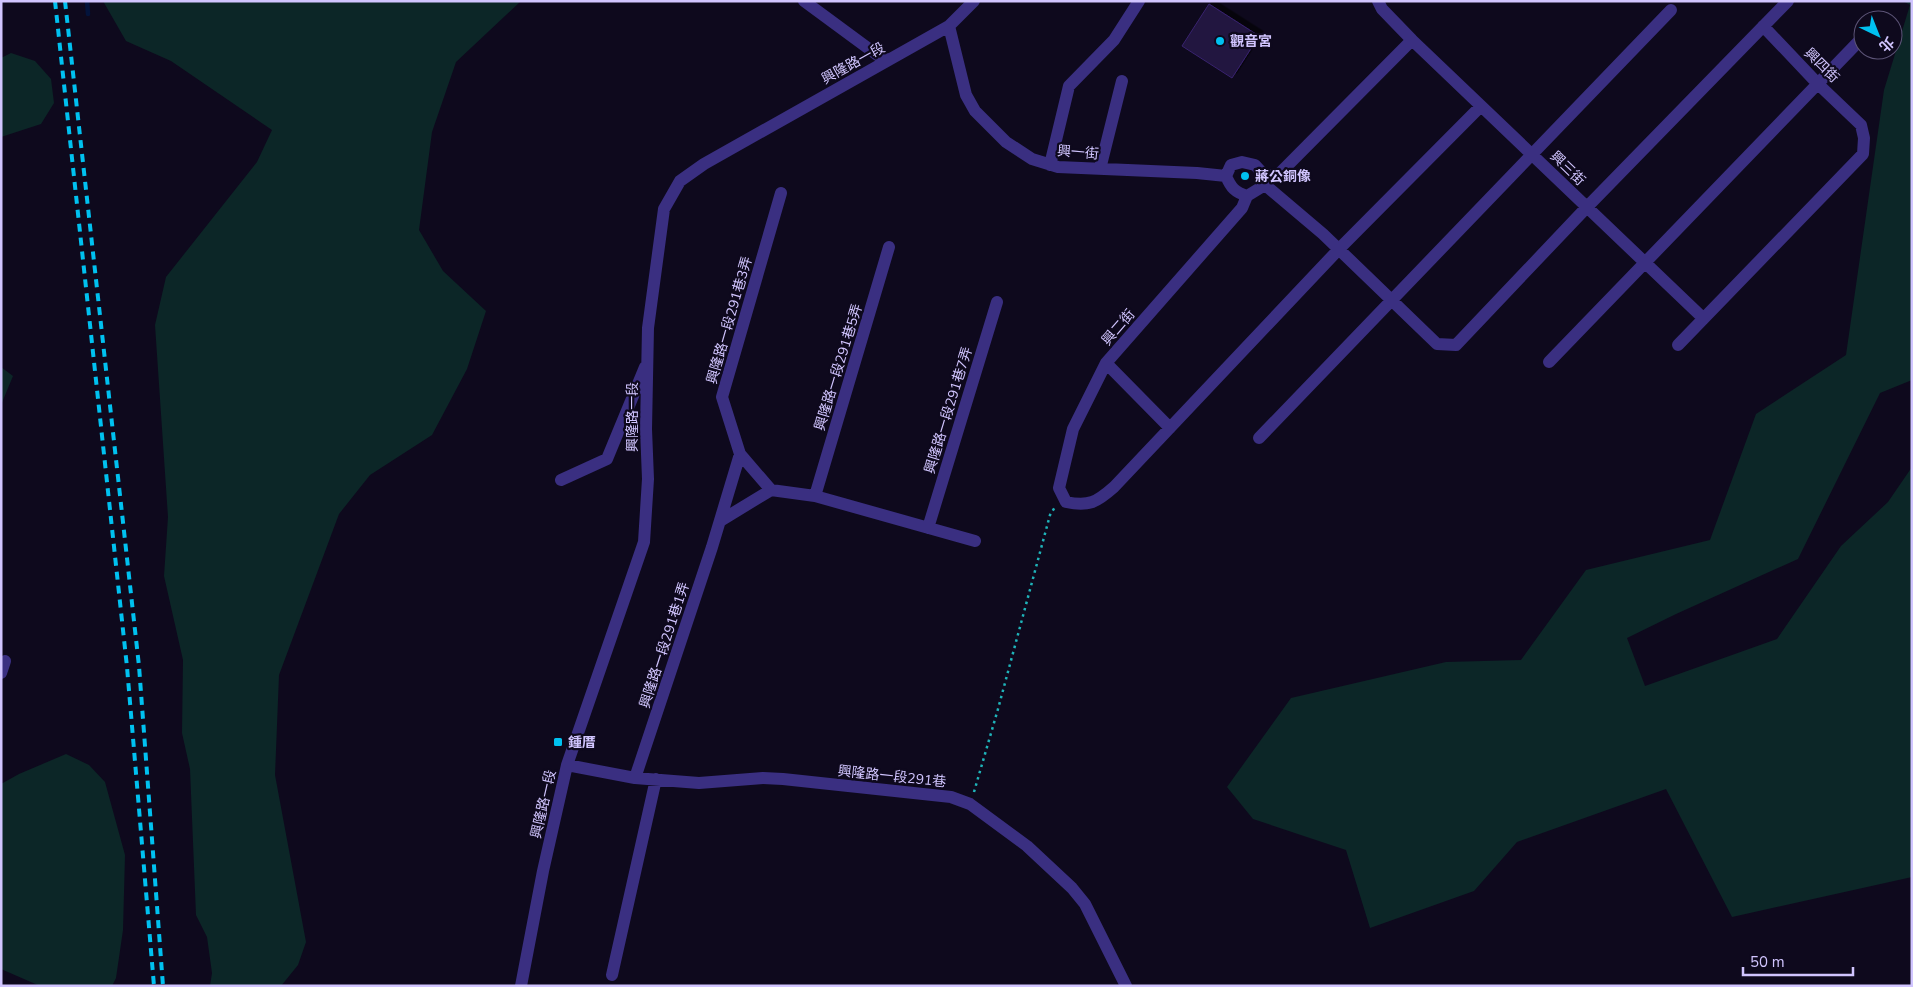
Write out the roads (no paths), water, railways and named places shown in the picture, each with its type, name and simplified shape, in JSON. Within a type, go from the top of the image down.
[{"type":"street","points":[[804,1],[880,57],[888,60]]},
{"type":"street","name":"興隆路一段","points":[[521,986],[543,871],[567,765],[644,542],[648,479],[648,328],[664,209],[680,180],[704,164],[949,26],[974,1]]},
{"type":"street","points":[[1050,165],[1069,86],[1114,40],[1139,1]]},
{"type":"street","points":[[1378,1],[1382,9],[1412,40],[1280,173],[1265,181],[1247,196],[1236,193],[1230,187],[1226,176],[1231,166],[1242,162],[1255,165],[1265,181],[1339,249],[1437,344],[1456,345],[1587,207],[1788,1]]},
{"type":"street","points":[[1259,438],[1671,10]]},
{"type":"street","name":"興一街","points":[[949,26],[966,95],[975,111],[1006,142],[1032,159],[1058,167],[1226,176]]},
{"type":"street","name":"興四街","points":[[1703,318],[1863,154],[1864,138],[1861,124],[1818,84],[1763,26]]},
{"type":"street","name":"興三街","points":[[1412,40],[1703,318]]},
{"type":"street","points":[[1549,362],[1853,47]]},
{"type":"street","points":[[1100,169],[1122,82]]},
{"type":"street","points":[[1106,363],[1170,428],[1339,249],[1481,106]]},
{"type":"street","name":"興隆路一段291巷3弄","points":[[740,454],[722,397],[781,193]]},
{"type":"street","name":"興二街","points":[[1170,428],[1114,487],[1098,500],[1080,505],[1064,499],[1059,488],[1073,429],[1106,363],[1242,208],[1247,196]]},
{"type":"street","name":"興隆路一段291巷5弄","points":[[815,496],[889,247]]},
{"type":"street","name":"興隆路一段291巷7弄","points":[[928,528],[997,302]]},
{"type":"street","points":[[1678,345],[1703,318]]},
{"type":"street","points":[[561,480],[607,459],[647,363]]},
{"type":"street","points":[[740,454],[771,490]]},
{"type":"street","name":"興隆路一段291巷1弄","points":[[636,778],[740,454]]},
{"type":"street","points":[[720,521],[771,490],[815,496],[975,541]]},
{"type":"street","name":"興隆路一段291巷","points":[[567,765],[636,778],[698,783],[763,778],[783,779],[951,797],[970,804],[1027,846],[1072,888],[1085,904],[1126,986]]},
{"type":"street","points":[[612,975],[656,779]]},
{"type":"waterway","points":[[87,1],[88,14]]},
{"type":"railway","points":[[55,1],[127,667],[154,986]]},
{"type":"railway","points":[[65,1],[139,666],[163,986]]},
{"type":"place","name":"觀音宮","points":[[1220,41]]},
{"type":"place","name":"蔣公銅像","points":[[1245,176]]},
{"type":"place","name":"鍾厝","points":[[558,742]]}]
